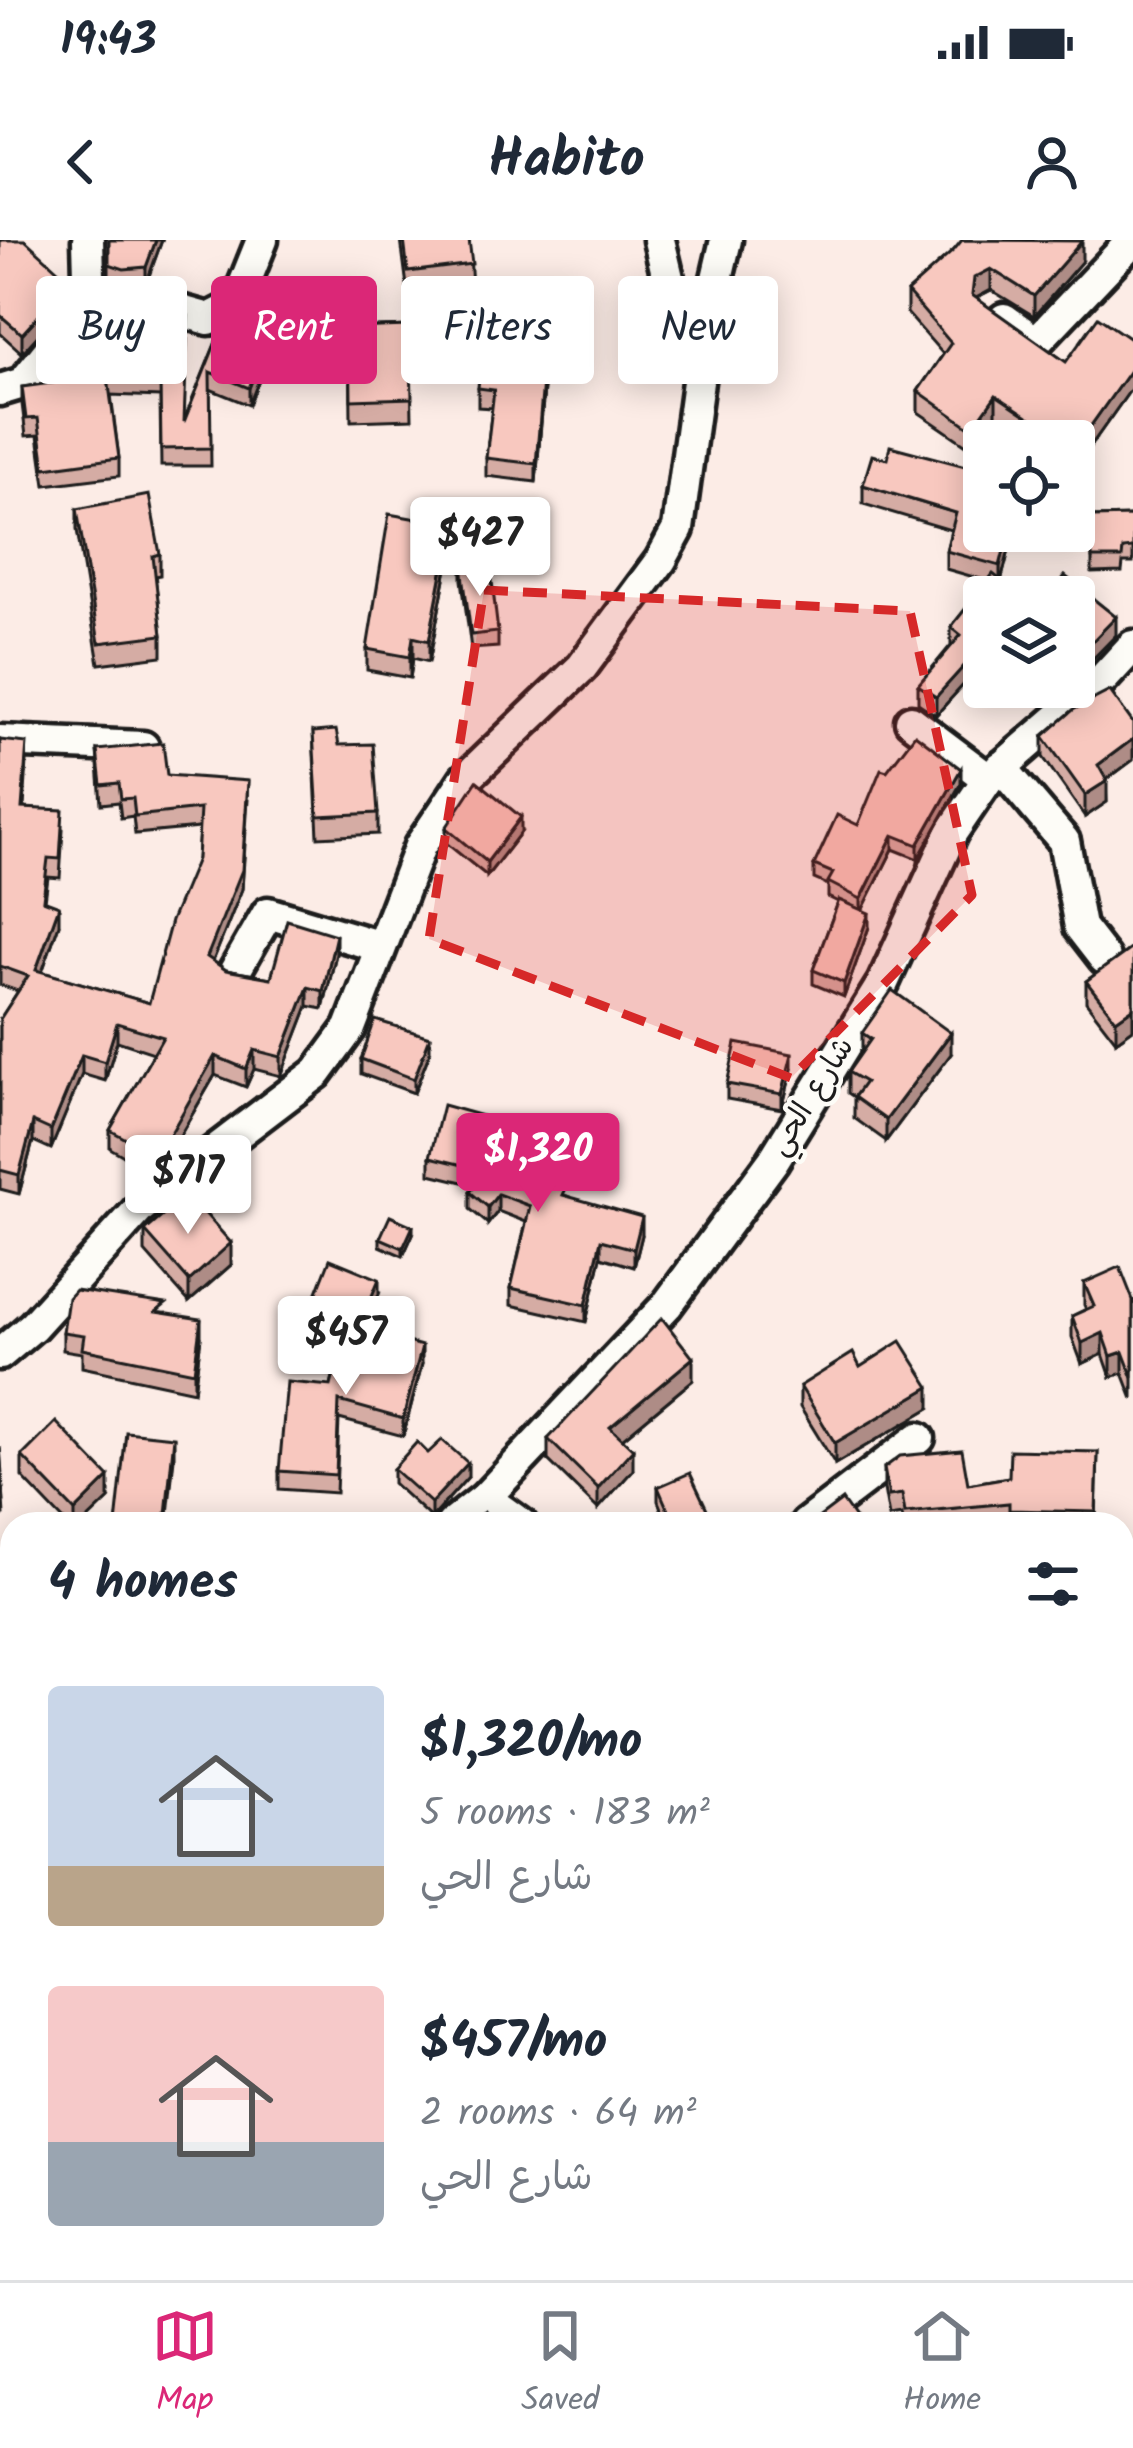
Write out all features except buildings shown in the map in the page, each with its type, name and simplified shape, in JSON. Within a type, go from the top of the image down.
[{"type":"street","points":[[88,240],[90,276]]},
{"type":"street","points":[[187,313],[209,319],[236,305],[262,240]]},
{"type":"street","points":[[659,240],[668,276]]},
{"type":"street","points":[[718,276],[726,240]]},
{"type":"street","points":[[990,309],[1036,342],[1133,240]]},
{"type":"street","points":[[0,390],[23,383],[36,372]]},
{"type":"street","points":[[0,1354],[33,1326],[141,1207],[317,1073],[350,1028],[421,845],[465,779],[582,667],[678,529],[698,384]]},
{"type":"street","name":"شارع الحي","points":[[467,1512],[667,1305],[773,1161],[883,983],[952,832],[994,773],[1100,683],[1133,646]]},
{"type":"street","points":[[910,721],[994,773],[1064,842],[1080,927],[1104,958]]},
{"type":"street","points":[[0,741],[143,747]]},
{"type":"street","points":[[235,971],[268,913],[378,946]]},
{"type":"street","points":[[822,1512],[919,1438]]},
{"type":"street","points":[[485,1498],[504,1512]]},
{"type":"highlighted area","points":[[484,590],[910,611],[972,895],[791,1078],[429,939]]}]
